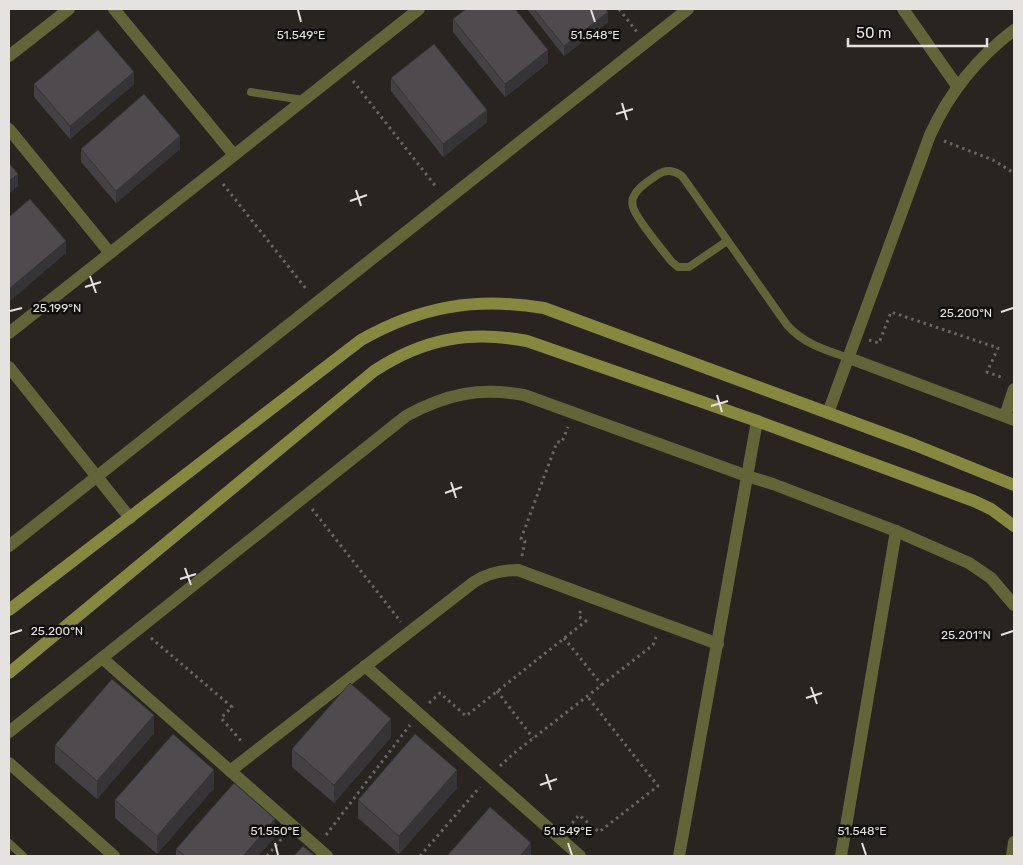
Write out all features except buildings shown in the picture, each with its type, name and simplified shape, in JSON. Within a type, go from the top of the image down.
[{"type":"street","points":[[9,56],[69,9]]},
{"type":"street","points":[[114,9],[234,156]]},
{"type":"street","points":[[9,333],[419,9]]},
{"type":"street","points":[[9,546],[688,9]]},
{"type":"street","points":[[903,9],[957,86]]},
{"type":"street","points":[[828,413],[930,135],[938,118],[957,86],[986,54],[1014,30]]},
{"type":"street","points":[[9,129],[110,253]]},
{"type":"street","points":[[9,610],[362,340],[402,320],[446,307],[470,304],[520,304],[544,308],[915,444],[1014,486]]},
{"type":"street","points":[[9,673],[374,371],[397,357],[428,344],[467,336],[507,337],[527,341],[757,421],[974,501],[991,509],[1014,526]]},
{"type":"street","points":[[849,358],[1009,418],[1014,389]]},
{"type":"street","points":[[9,367],[130,518]]},
{"type":"street","points":[[9,732],[406,416],[437,400],[470,392],[506,391],[524,394],[773,484],[896,531],[969,563],[991,578],[1014,605]]},
{"type":"street","points":[[679,856],[757,421]]},
{"type":"street","points":[[840,856],[896,531]]},
{"type":"street","points":[[230,771],[481,577],[499,571],[518,570],[718,644]]},
{"type":"street","points":[[102,658],[322,852]]},
{"type":"street","points":[[365,666],[580,856]]},
{"type":"street","points":[[9,763],[114,856]]},
{"type":"street","points":[[1012,856],[1014,842]]},
{"type":"lane","points":[[251,92],[303,100]]},
{"type":"lane","points":[[727,241],[689,267],[678,267],[670,261],[634,210],[632,206],[634,195],[641,187],[662,172],[678,173],[682,176],[784,321],[794,332],[810,344],[849,358]]},
{"type":"lane","points":[[9,843],[23,856]]},
{"type":"path","points":[[619,9],[645,43]]},
{"type":"path","points":[[343,69],[447,200]]},
{"type":"path","points":[[930,135],[993,160],[1014,173]]},
{"type":"path","points":[[213,172],[317,302]]},
{"type":"path","points":[[857,336],[879,343],[891,312],[998,348],[987,372],[1005,379]]},
{"type":"path","points":[[518,570],[526,541],[521,539],[557,442],[562,442],[573,412]]},
{"type":"path","points":[[303,497],[409,632]]},
{"type":"path","points":[[322,852],[419,714],[440,693],[466,716],[586,621],[578,617],[584,594]]},
{"type":"path","points":[[420,856],[490,776],[513,754],[653,645],[663,624]]},
{"type":"path","points":[[139,628],[232,707],[221,718],[253,754]]},
{"type":"path","points":[[564,638],[602,685]]},
{"type":"path","points":[[497,691],[533,738]]},
{"type":"path","points":[[559,838],[579,815],[599,832],[658,786],[587,696]]},
{"type":"path","points":[[267,856],[293,826]]}]
